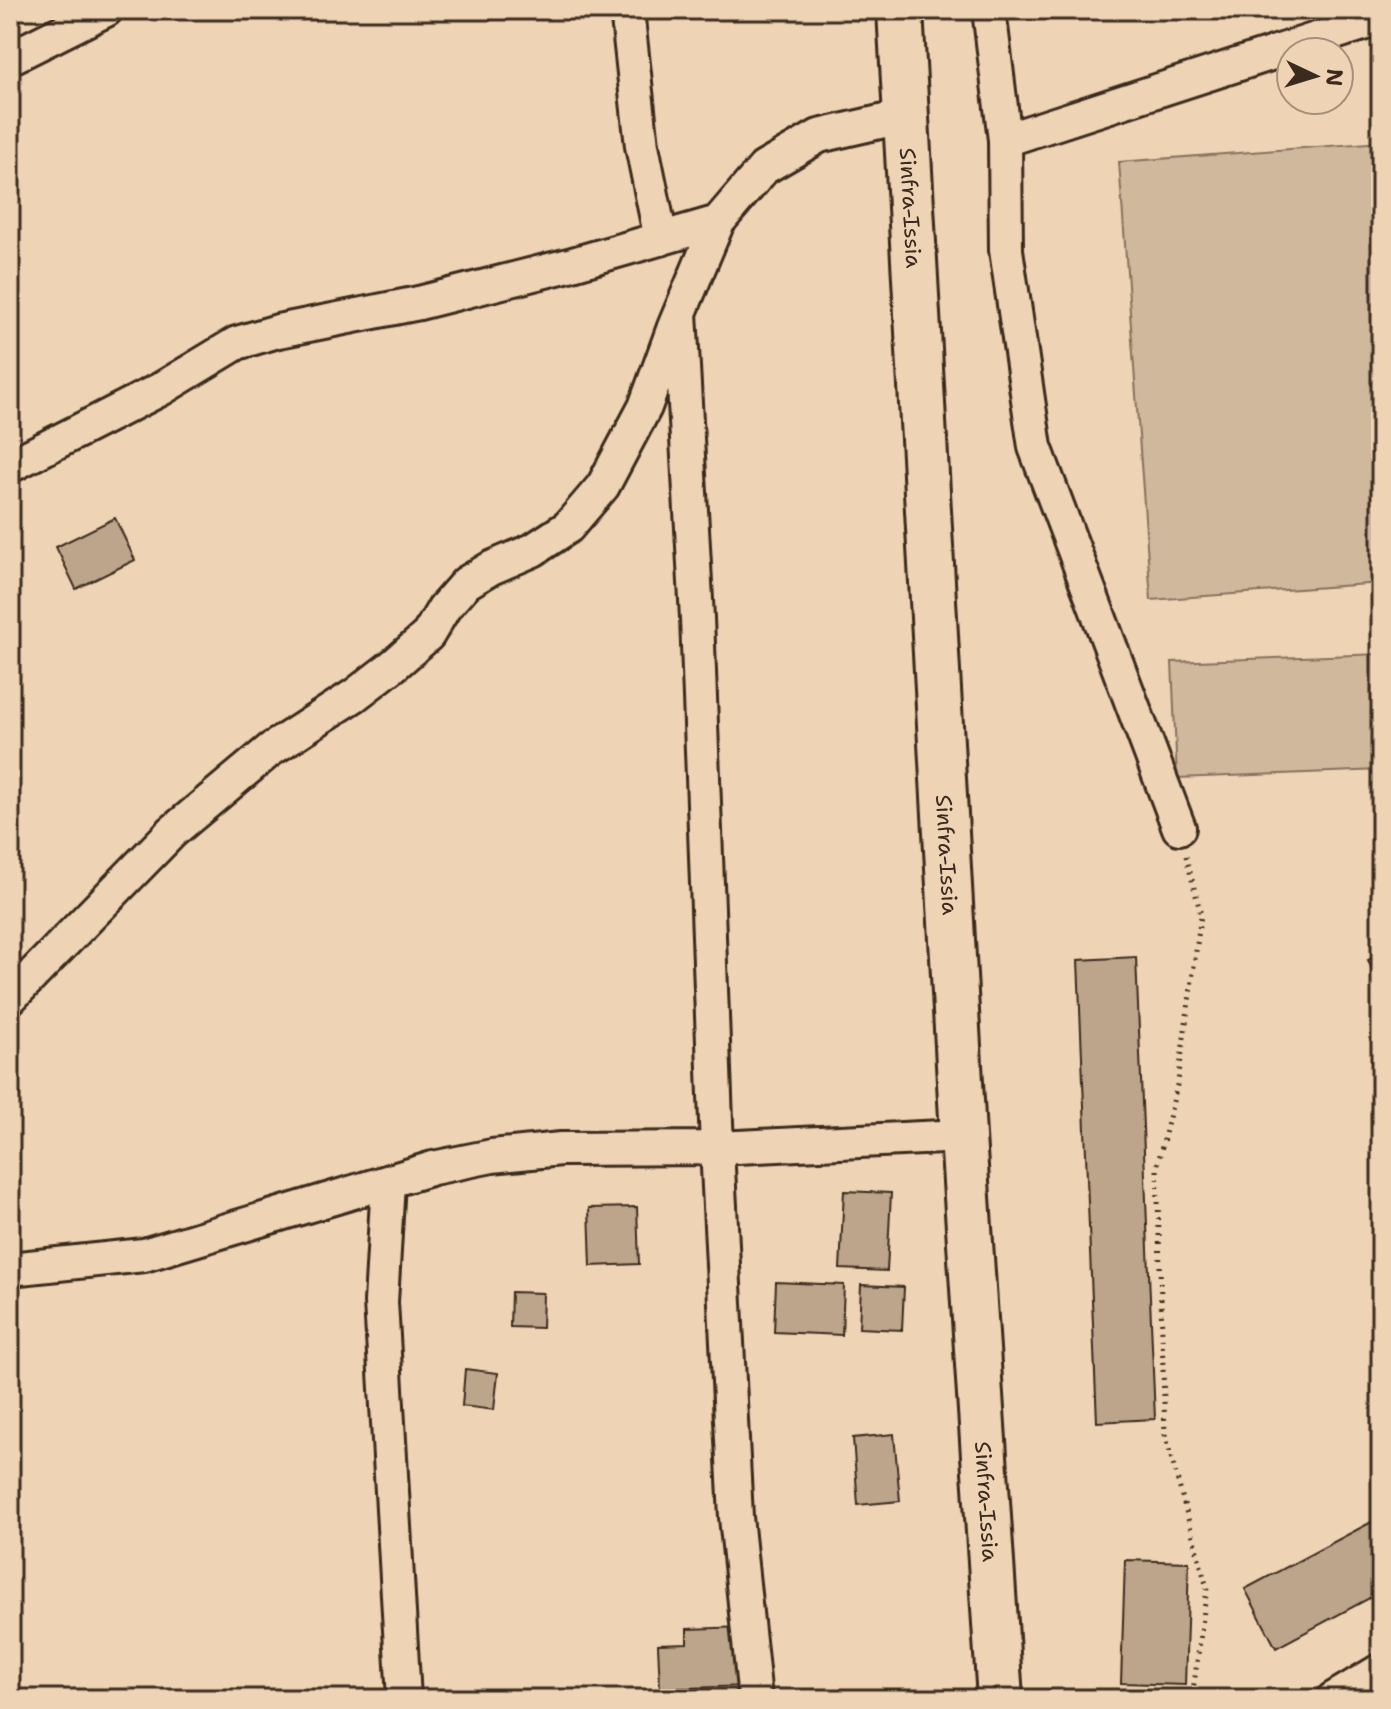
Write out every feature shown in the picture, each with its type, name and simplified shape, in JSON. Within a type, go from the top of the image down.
[{"type":"main road","name":"Sinfra-Issia","points":[[900,10],[963,1136],[1000,1699]]},
{"type":"street","points":[[10,58],[106,10]]},
{"type":"street","points":[[627,10],[642,146],[661,239]]},
{"type":"street","points":[[989,10],[1005,140],[1006,250],[1035,447],[1179,828]]},
{"type":"street","points":[[1005,140],[1381,18]]},
{"type":"street","points":[[10,998],[172,832],[270,750],[355,695],[394,665],[428,635],[444,608],[466,583],[491,568],[533,550],[568,527],[603,486],[626,447],[645,407],[718,222],[764,168],[819,136],[906,116]]},
{"type":"street","points":[[10,466],[161,389],[237,343],[278,331],[419,303],[718,222]]},
{"type":"street","points":[[680,313],[697,618],[717,1148],[736,1517],[755,1699]]},
{"type":"street","points":[[10,1269],[144,1255],[433,1168],[492,1156],[561,1149],[717,1148],[963,1136]]},
{"type":"street","points":[[388,1182],[381,1302],[404,1699]]},
{"type":"street","points":[[1333,1699],[1381,1670]]},
{"type":"path","points":[[1179,828],[1201,915],[1178,1081],[1157,1167],[1165,1434],[1207,1588],[1192,1699]]},
{"type":"shaded area","points":[[1381,142],[1381,583],[1151,600],[1119,162]]},
{"type":"shaded area","points":[[1381,654],[1381,770],[1177,778],[1172,662]]},
{"type":"building","points":[[115,518],[135,560],[76,589],[56,547]]},
{"type":"building","points":[[1381,954],[1381,990],[1368,960]]},
{"type":"building","points":[[1136,957],[1155,1419],[1097,1422],[1078,960]]},
{"type":"building","points":[[844,1191],[891,1193],[887,1271],[840,1269]]},
{"type":"building","points":[[637,1207],[639,1264],[591,1266],[589,1208]]},
{"type":"building","points":[[776,1282],[844,1285],[842,1335],[774,1332]]},
{"type":"building","points":[[861,1285],[904,1287],[902,1330],[859,1328]]},
{"type":"building","points":[[511,1292],[543,1293],[542,1328],[510,1327]]},
{"type":"building","points":[[465,1369],[498,1373],[494,1410],[462,1406]]},
{"type":"building","points":[[894,1434],[900,1501],[858,1505],[853,1438]]},
{"type":"building","points":[[1381,1517],[1381,1592],[1276,1648],[1245,1589]]},
{"type":"building","points":[[1125,1560],[1189,1562],[1185,1685],[1121,1683]]},
{"type":"building","points":[[744,1627],[746,1686],[660,1689],[658,1644],[687,1643],[687,1629]]}]
